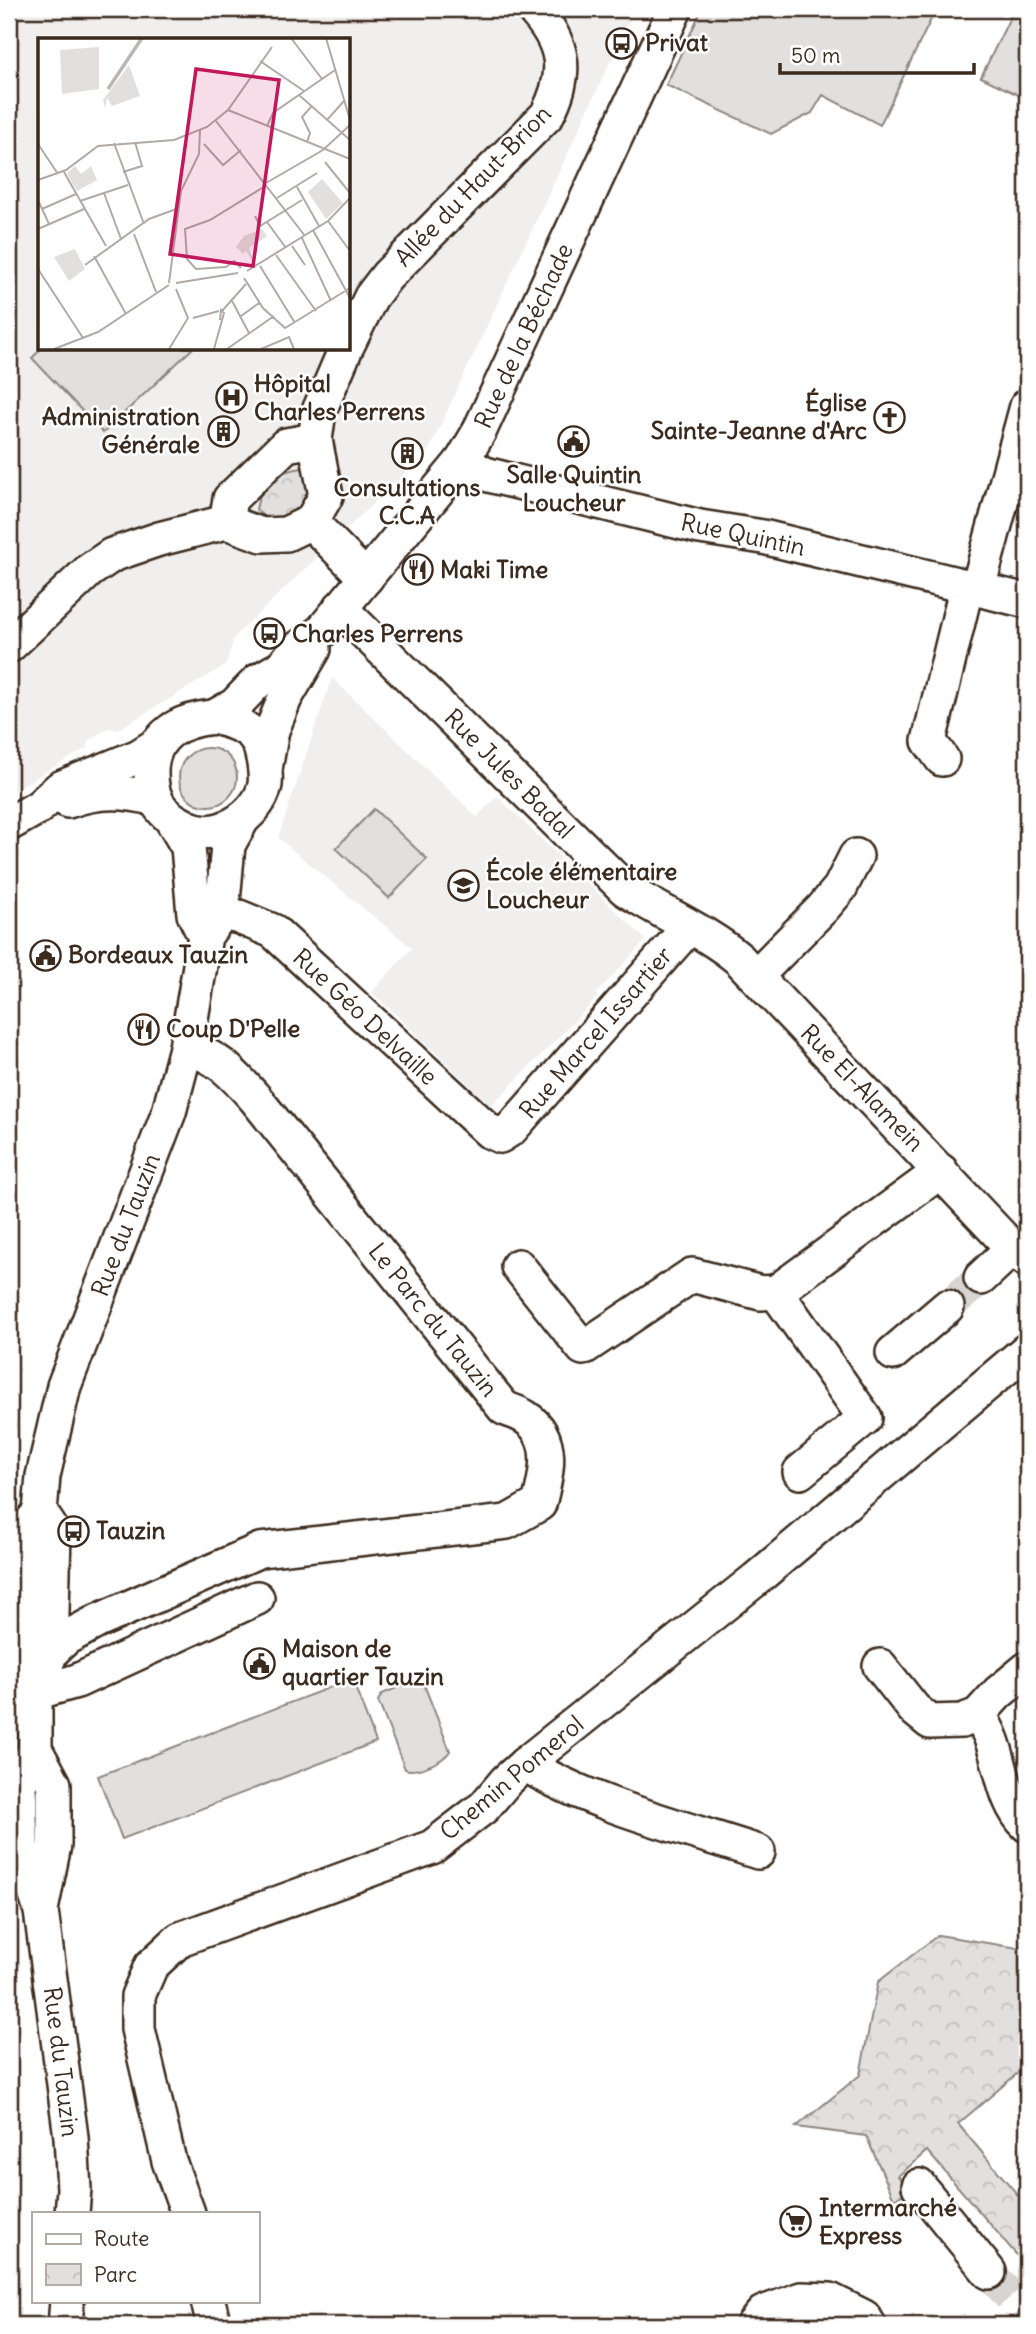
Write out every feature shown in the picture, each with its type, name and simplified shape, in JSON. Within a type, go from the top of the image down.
[{"type":"street","points":[[258,681],[267,661],[358,570],[449,444],[651,9]]},
{"type":"street","name":"Rue de la Béchade","points":[[265,769],[272,730],[285,698],[309,661],[358,570],[462,460],[479,432],[675,9]]},
{"type":"street","name":"Allée du Haut-Brion","points":[[350,340],[371,297],[387,276],[547,115],[557,96],[562,74],[560,49],[538,15]]},
{"type":"street","name":"Allée du Haut-Brion","points":[[311,522],[326,496],[315,440],[319,411],[345,350]]},
{"type":"street","points":[[942,759],[929,741],[1027,406]]},
{"type":"street","points":[[226,522],[230,499],[286,445],[315,440]]},
{"type":"street","name":"Rue Quintin","points":[[462,460],[485,474],[525,484],[700,527],[763,537],[1027,601]]},
{"type":"street","points":[[9,646],[90,570],[112,555],[159,539],[226,522],[262,535],[286,534],[311,522],[358,570]]},
{"type":"street","name":"Rue de la Béchade","points":[[214,717],[235,705],[258,681],[282,667],[296,650],[331,619]]},
{"type":"street","name":"Rue Jules Badal","points":[[331,619],[625,889],[656,910],[689,926]]},
{"type":"street","points":[[9,824],[38,807],[60,788],[139,756],[158,744],[172,729],[194,719],[214,717],[233,722],[251,732],[261,748],[265,769],[264,786],[255,807],[243,818],[220,831],[196,832],[164,810],[118,792],[86,795],[38,807]]},
{"type":"street","points":[[158,744],[151,760],[151,779],[164,810]]},
{"type":"street","name":"Rue du Tauzin","points":[[164,810],[188,847],[194,914],[213,925]]},
{"type":"street","name":"Rue du Tauzin","points":[[35,1693],[20,1652],[23,1532],[40,1512],[43,1476],[64,1386],[169,1112],[186,1048],[228,845],[243,818]]},
{"type":"street","points":[[756,976],[823,908],[839,888],[856,856]]},
{"type":"street","name":"Rue Géo Delvaille","points":[[213,925],[239,917],[273,932],[489,1131],[500,1136]]},
{"type":"street","name":"Rue El-Alamein","points":[[689,926],[723,945],[756,976],[1020,1254]]},
{"type":"street","name":"Rue Marcel Issartier","points":[[500,1136],[511,1129],[689,926]]},
{"type":"street","name":"Le Parc du Tauzin","points":[[51,1652],[66,1638],[98,1621],[260,1550],[507,1522],[539,1504],[548,1472],[545,1440],[527,1418],[504,1408],[255,1098],[227,1067],[198,1051],[186,1048]]},
{"type":"street","points":[[518,1266],[583,1348],[692,1275],[761,1293],[776,1292],[941,1171]]},
{"type":"street","points":[[981,1278],[1020,1254]]},
{"type":"street","points":[[776,1292],[865,1418],[800,1472]]},
{"type":"street","points":[[893,1353],[947,1307]]},
{"type":"street","name":"Chemin Pomerol","points":[[188,2212],[169,2161],[138,2029],[138,1996],[151,1966],[180,1939],[432,1847],[484,1807],[525,1764],[756,1579],[1027,1350]]},
{"type":"street","name":"Rue du Tauzin","points":[[40,1512],[54,1533],[51,1652],[35,1693],[22,1749],[54,1784],[54,1845],[41,1911],[71,2137],[74,2189],[72,2212]]},
{"type":"street","points":[[35,1693],[77,1681],[257,1598]]},
{"type":"street","points":[[880,1666],[914,1709],[930,1722],[962,1721],[978,1715],[998,1693],[1027,1669]]},
{"type":"street","points":[[978,1715],[993,1738],[1016,1811],[1027,1825]]},
{"type":"street","points":[[525,1764],[546,1777],[614,1804],[758,1852]]},
{"type":"street","points":[[919,2186],[989,2272]]},
{"type":"street","points":[[753,2325],[763,2313],[801,2299],[830,2300],[864,2317],[869,2325]]},
{"type":"street","points":[[65,2325],[67,2302]]},
{"type":"street","points":[[208,2302],[214,2325]]},
{"type":"shaded area","name":"Hôpital Charles Perrens","points":[[9,9],[635,9],[429,450],[234,637],[226,665],[117,730],[109,728],[89,740],[87,748],[9,793]]},
{"type":"shaded area","name":"École élémentaire Loucheur","points":[[332,678],[477,817],[497,796],[646,940],[596,994],[598,997],[491,1106],[372,992],[412,948],[278,838]]},
{"type":"green space","points":[[702,9],[935,11],[880,125],[823,95],[812,113],[771,134],[666,85]]},
{"type":"green space","points":[[1014,9],[1027,9],[1027,99],[981,77]]},
{"type":"green space","points":[[40,350],[191,350],[103,433],[32,358]]},
{"type":"green space","points":[[302,468],[313,476],[316,492],[296,514],[268,521],[256,509],[266,484],[276,475]]},
{"type":"green space","points":[[208,748],[224,753],[232,761],[237,777],[232,793],[224,801],[208,806],[192,801],[184,793],[179,777],[184,761],[192,753]]},
{"type":"green space","points":[[374,809],[427,859],[389,898],[336,848]]},
{"type":"green space","points":[[352,1679],[376,1742],[122,1839],[98,1776]]},
{"type":"green space","points":[[416,1680],[423,1682],[450,1751],[436,1763],[410,1770],[405,1769],[378,1701],[382,1694]]},
{"type":"green space","points":[[938,1935],[1018,1948],[1027,1941],[1027,2065],[958,2124],[1027,2206],[1027,2267],[927,2151],[898,2176],[911,2191],[894,2199],[866,2136],[796,2127],[860,2075],[878,1982]]},
{"type":"tunnel","points":[[947,1307],[981,1278]]},
{"type":"tunnel","points":[[989,2272],[1027,2316]]},
{"type":"place","name":"Privat","points":[[622,43]]},
{"type":"place","name":"Hôpital Charles Perrens","points":[[231,398]]},
{"type":"place","name":"Église Sainte-Jeanne d'Arc","points":[[890,417]]},
{"type":"place","name":"Administration Générale","points":[[223,431]]},
{"type":"place","name":"Salle Quintin Loucheur","points":[[574,441]]},
{"type":"place","name":"Consultations C.C.A","points":[[407,454]]},
{"type":"place","name":"Maki Time","points":[[417,570]]},
{"type":"place","name":"Charles Perrens","points":[[269,634]]},
{"type":"place","name":"École élémentaire Loucheur","points":[[463,886]]},
{"type":"place","name":"Bordeaux Tauzin","points":[[45,955]]},
{"type":"place","name":"Coup D'Pelle","points":[[143,1029]]},
{"type":"place","name":"Tauzin","points":[[73,1531]]},
{"type":"place","name":"Maison de quartier Tauzin","points":[[259,1663]]},
{"type":"place","name":"Intermarché Express","points":[[796,2222]]}]
